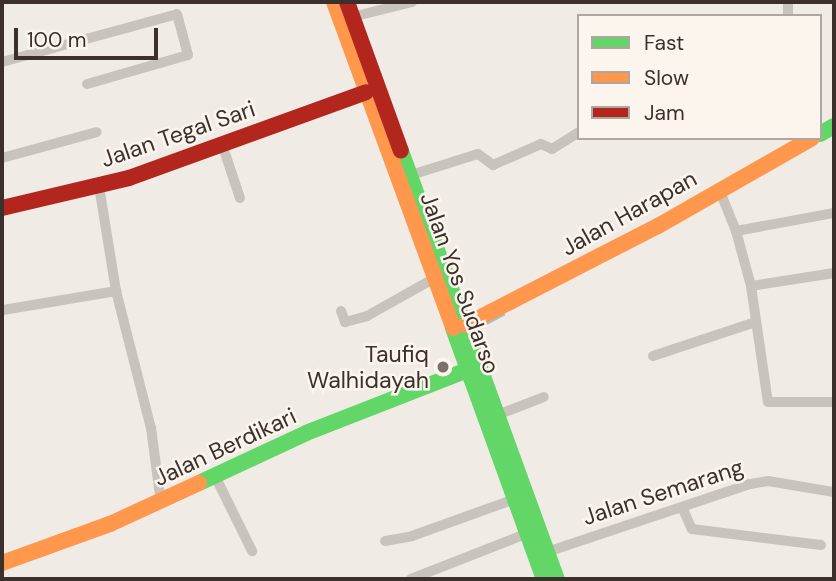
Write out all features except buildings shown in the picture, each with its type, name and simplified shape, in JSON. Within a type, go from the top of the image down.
[{"type":"street","name":"Jalan Yos Sudarso","points":[[334,2],[468,370],[502,444],[557,579]]},
{"type":"street","points":[[350,9],[412,2]]},
{"type":"street","name":"Jalan Yos Sudarso","points":[[350,9],[497,415],[515,499],[544,579]]},
{"type":"street","points":[[2,62],[177,13],[188,55],[87,84]]},
{"type":"street","name":"Jalan Tegal Sari","points":[[2,208],[99,186],[366,92]]},
{"type":"street","points":[[2,158],[97,132]]},
{"type":"street","points":[[411,175],[478,155],[493,165],[541,144],[552,149],[577,133]]},
{"type":"street","name":"Jalan Harapan","points":[[465,325],[658,226],[808,140]]},
{"type":"street","points":[[222,144],[240,198]]},
{"type":"street","points":[[99,186],[117,291],[151,428],[161,503]]},
{"type":"street","points":[[719,191],[736,231],[751,286],[768,402],[834,402]]},
{"type":"street","points":[[736,231],[834,213]]},
{"type":"street","points":[[751,286],[834,273]]},
{"type":"street","points":[[341,311],[345,322],[367,316],[435,278]]},
{"type":"street","points":[[2,310],[117,291]]},
{"type":"street","points":[[653,356],[756,322]]},
{"type":"street","name":"Jalan Berdikari","points":[[2,564],[161,503],[306,433],[468,370]]},
{"type":"street","points":[[497,415],[544,397]]},
{"type":"street","points":[[215,476],[252,551]]},
{"type":"street","name":"Jalan Semarang","points":[[547,552],[768,481],[834,492]]},
{"type":"street","points":[[385,541],[412,536],[515,499]]},
{"type":"street","points":[[682,507],[688,523],[697,530],[821,545]]},
{"type":"street","points":[[411,579],[528,533]]},
{"type":"waterway","points":[[475,329],[503,314]]},
{"type":"traffic: fast","points":[[822,133],[834,126]]},
{"type":"traffic: fast","points":[[401,151],[557,579]]},
{"type":"traffic: fast","points":[[453,328],[544,579]]},
{"type":"traffic: fast","points":[[199,483],[306,433],[468,370]]},
{"type":"traffic: slow","points":[[334,2],[453,328]]},
{"type":"traffic: slow","points":[[465,325],[658,226],[808,140]]},
{"type":"traffic: slow","points":[[2,563],[110,524],[199,483]]},
{"type":"traffic: jam","points":[[347,2],[401,151]]},
{"type":"traffic: jam","points":[[2,208],[129,178],[366,92]]},
{"type":"place","name":"Taufiq Walhidayah","points":[[443,367]]}]
